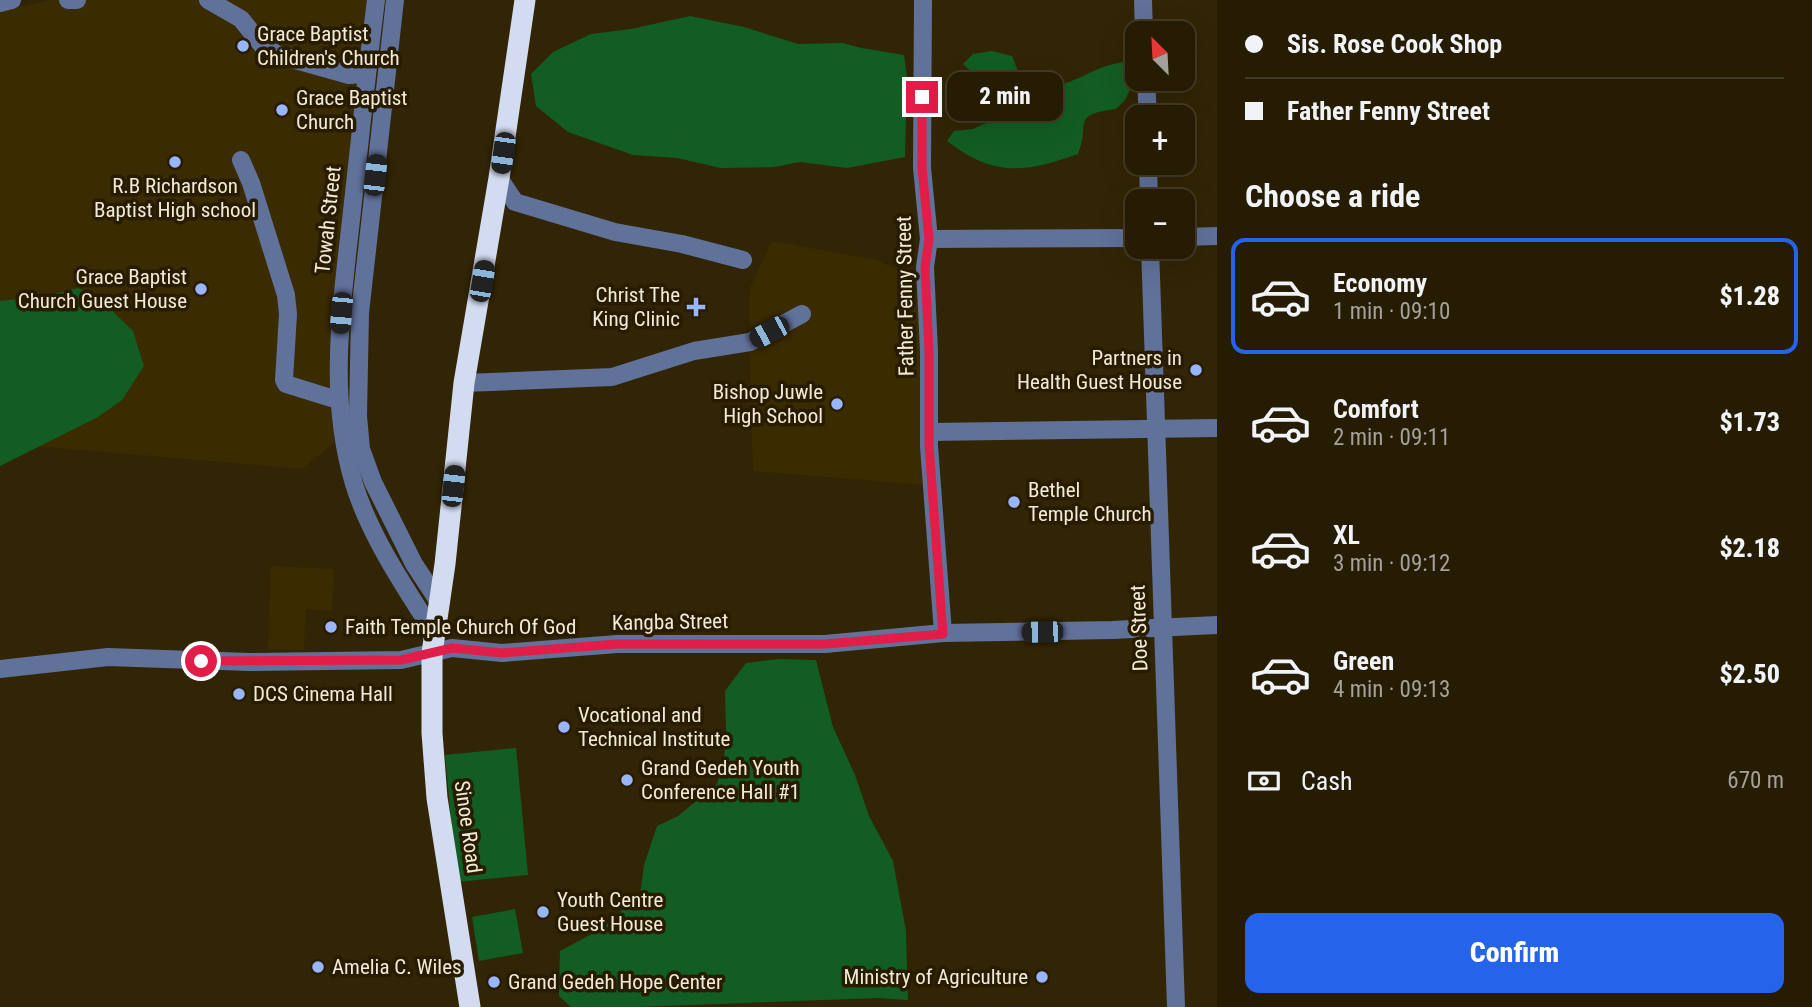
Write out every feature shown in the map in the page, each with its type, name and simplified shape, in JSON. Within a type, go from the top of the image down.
[{"type":"highway","name":"Sinoe Road","points":[[470,1007],[437,798],[432,733],[433,643],[464,383],[499,178],[525,0]]},
{"type":"street","points":[[0,3],[12,0]]},
{"type":"street","points":[[68,0],[77,0]]},
{"type":"street","points":[[208,0],[241,19],[262,44],[278,55],[349,75],[366,74]]},
{"type":"street","name":"Towah Street","points":[[376,0],[338,341],[340,420],[355,486],[379,541],[433,643]]},
{"type":"street","name":"Towah Street","points":[[395,0],[358,336],[358,416],[361,449],[373,482],[414,564],[439,601]]},
{"type":"street","name":"Father Fenny Street","points":[[923,0],[922,168],[929,239],[925,267],[930,432],[943,634]]},
{"type":"street","points":[[1143,0],[1144,21]]},
{"type":"street","points":[[241,160],[251,183],[286,295],[288,314],[284,380],[286,384],[331,398]]},
{"type":"street","points":[[499,178],[515,202],[615,232],[682,244],[743,260]]},
{"type":"street","points":[[1195,237],[1217,236]]},
{"type":"street","points":[[929,239],[1125,237]]},
{"type":"street","name":"Doe Street","points":[[1150,259],[1176,1007]]},
{"type":"street","points":[[464,383],[612,377],[694,351],[750,342],[803,314]]},
{"type":"street","points":[[930,432],[1217,428]]},
{"type":"street","name":"Kangba Street","points":[[0,669],[108,657],[249,662],[401,660],[433,643],[452,648],[502,653],[617,644],[825,644],[943,634],[1217,625]]},
{"type":"shaded area","name":"R.B Richardson Baptist High school","points":[[49,0],[368,0],[329,359],[335,442],[302,469],[0,443],[0,12]]},
{"type":"shaded area","name":"Bishop Juwle High School","points":[[772,241],[876,260],[913,277],[919,314],[926,485],[753,471],[750,288]]},
{"type":"shaded area","points":[[271,566],[334,569],[332,611],[306,609],[304,650],[268,649]]},
{"type":"green space","points":[[690,16],[744,27],[798,44],[843,43],[904,55],[907,78],[905,157],[847,168],[800,162],[774,167],[721,168],[677,158],[633,155],[568,132],[536,106],[531,74],[553,52],[591,34],[631,29]]},
{"type":"green space","points":[[992,51],[1012,56],[1021,79],[1029,87],[1069,82],[1124,62],[1125,91],[1130,91],[1116,109],[1101,111],[1087,118],[1078,154],[1025,168],[995,166],[964,153],[947,141],[954,131],[973,129],[986,123],[993,93],[991,84],[976,76],[963,64],[973,54]]},
{"type":"green space","points":[[78,288],[100,299],[133,331],[144,366],[122,400],[98,417],[0,466],[0,301],[46,296]]},
{"type":"green space","points":[[779,659],[816,660],[833,727],[855,775],[869,816],[893,861],[906,931],[908,1000],[877,998],[571,1007],[559,996],[560,951],[592,934],[640,896],[644,865],[657,826],[678,816],[717,784],[724,761],[725,691],[746,663]]},
{"type":"green space","points":[[516,748],[528,875],[457,882],[445,755]]},
{"type":"green space","points":[[515,909],[523,953],[479,961],[472,917]]},
{"type":"place","name":"Grace Baptist Children's Church","points":[[243,46]]},
{"type":"place","name":"Grace Baptist Church","points":[[282,110]]},
{"type":"place","name":"R.B Richardson Baptist High school","points":[[175,162]]},
{"type":"place","name":"Grace Baptist Church Guest House","points":[[201,289]]},
{"type":"place","name":"Christ The King Clinic","points":[[696,307]]},
{"type":"place","name":"Partners in Health Guest House","points":[[1196,370]]},
{"type":"place","name":"Bishop Juwle High School","points":[[837,404]]},
{"type":"place","name":"Bethel Temple Church","points":[[1014,502]]},
{"type":"place","name":"Faith Temple Church Of God","points":[[331,627]]},
{"type":"place","name":"DCS Cinema Hall","points":[[239,694]]},
{"type":"place","name":"Vocational and Technical Institute","points":[[564,727]]},
{"type":"place","name":"Grand Gedeh Youth Conference Hall #1","points":[[627,780]]},
{"type":"place","name":"Youth Centre Guest House","points":[[543,912]]},
{"type":"place","name":"Amelia C. Wiles","points":[[318,967]]},
{"type":"place","name":"Ministry of Agriculture","points":[[1042,977]]},
{"type":"place","name":"Grand Gedeh Hope Center","points":[[494,982]]},
{"type":"route","points":[[201,661],[401,660],[452,648],[502,653],[617,644],[825,644],[943,634],[929,446],[929,351],[925,267],[929,239],[922,168],[922,97]]}]
